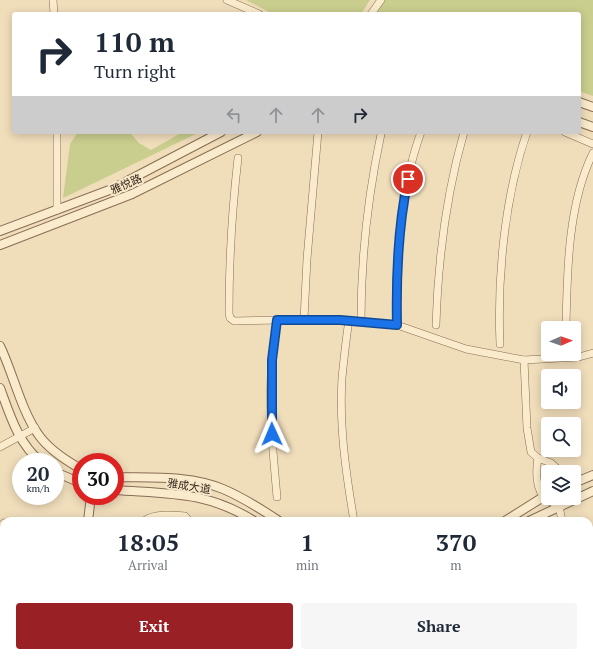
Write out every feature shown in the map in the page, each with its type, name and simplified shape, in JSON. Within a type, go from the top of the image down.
[{"type":"street","points":[[53,0],[54,12]]},
{"type":"street","points":[[227,0],[254,12]]},
{"type":"street","points":[[372,12],[381,0]]},
{"type":"street","points":[[581,103],[593,107]]},
{"type":"street","points":[[581,123],[593,127]]},
{"type":"street","points":[[57,134],[57,210]]},
{"type":"street","name":"雅悦路","points":[[0,231],[112,189],[217,134]]},
{"type":"street","name":"雅悦路","points":[[0,245],[132,194],[253,134]]},
{"type":"street","points":[[304,320],[318,134]]},
{"type":"street","points":[[361,321],[361,290],[364,248],[369,202],[381,134]]},
{"type":"street","points":[[397,325],[397,271],[400,226],[412,161],[420,134]]},
{"type":"street","points":[[436,326],[438,277],[446,210],[454,166],[463,134]]},
{"type":"street","points":[[500,344],[499,310],[503,245],[516,172],[526,134]]},
{"type":"street","points":[[570,134],[593,144]]},
{"type":"street","points":[[566,321],[566,289],[573,226],[586,166],[593,152]]},
{"type":"street","points":[[238,158],[233,196],[229,267],[230,318],[234,321],[349,320],[397,325],[466,349],[524,360],[579,357],[593,353]]},
{"type":"street","points":[[277,320],[272,360],[271,391],[272,434],[277,497]]},
{"type":"street","points":[[349,320],[342,379],[342,410],[344,445],[353,517]]},
{"type":"street","points":[[0,346],[27,414],[38,434],[51,449],[72,464]]},
{"type":"street","points":[[524,360],[527,428],[531,452],[538,458],[553,465]]},
{"type":"street","points":[[0,388],[20,437],[33,453]]},
{"type":"street","points":[[0,447],[35,428]]},
{"type":"street","points":[[538,458],[536,469],[538,484],[541,489]]},
{"type":"street","points":[[581,480],[593,475]]},
{"type":"street","points":[[124,478],[147,478],[200,482],[222,488],[273,517]]},
{"type":"street","name":"雅成大道","points":[[124,491],[197,496],[218,502],[246,517]]},
{"type":"street","points":[[581,495],[593,491]]},
{"type":"street","points":[[511,517],[541,498]]},
{"type":"street","points":[[88,517],[90,505]]},
{"type":"street","points":[[536,517],[555,505]]},
{"type":"street","points":[[560,505],[562,517]]},
{"type":"street","points":[[150,517],[175,515],[186,517]]},
{"type":"green space","points":[[246,0],[370,0],[362,12],[269,12]]},
{"type":"green space","points":[[385,0],[593,0],[593,96],[581,92],[581,12],[376,12]]},
{"type":"green space","points":[[77,134],[131,134],[139,143],[151,150],[179,134],[196,134],[63,198],[70,144]]},
{"type":"route","points":[[272,434],[272,360],[277,320],[331,319],[397,325],[396,300],[400,226],[408,179]]}]
